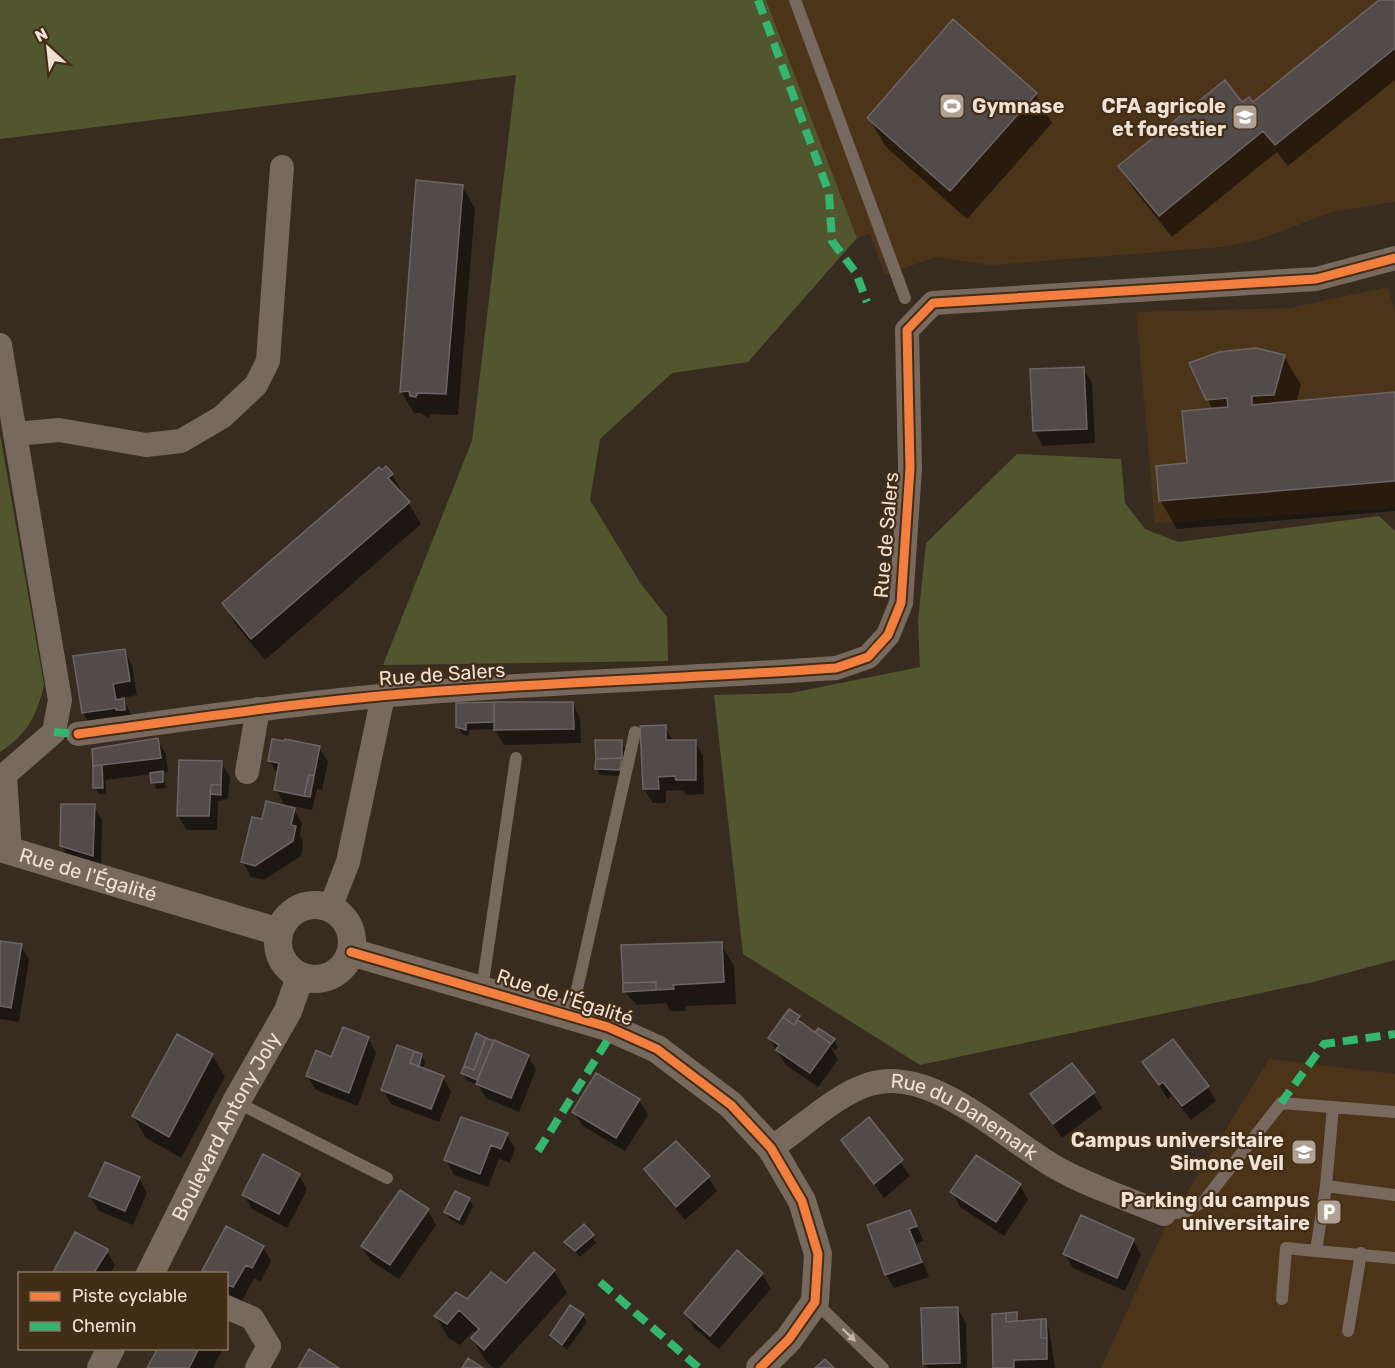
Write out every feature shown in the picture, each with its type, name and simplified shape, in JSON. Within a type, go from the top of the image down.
[{"type":"street","points":[[15,434],[59,430],[146,445],[181,441],[222,417],[256,385],[268,361],[282,167]]},
{"type":"street","name":"Rue de Salers","points":[[78,734],[258,709],[383,696],[836,668],[868,657],[888,635],[901,603],[910,468],[907,330],[933,303],[1316,279],[1395,258]]},
{"type":"street","points":[[0,345],[60,700],[54,732],[2,777],[5,850]]},
{"type":"street","points":[[330,908],[348,862],[383,696]]},
{"type":"street","points":[[247,772],[258,709]]},
{"type":"street","name":"Rue de l'Égalité","points":[[5,850],[279,932]]},
{"type":"street","points":[[317,905],[330,908],[342,916],[350,927],[351,952],[345,965],[331,976],[315,980],[300,977],[290,970],[281,957],[278,944],[279,932],[288,917],[301,908],[317,905]]},
{"type":"street","name":"Rue de l'Égalité","points":[[351,952],[608,1027],[657,1049],[731,1105],[771,1148],[802,1201],[818,1254],[815,1302]]},
{"type":"street","name":"Boulevard Antony Joly","points":[[151,1272],[236,1102],[288,1011],[300,977]]},
{"type":"street","name":"Rue du Danemark","points":[[771,1148],[853,1091],[891,1080],[913,1082],[936,1090],[1056,1168],[1164,1214]]},
{"type":"street","points":[[760,1368],[789,1339],[815,1302]]},
{"type":"street","points":[[228,1308],[252,1318],[269,1346],[256,1368]]},
{"type":"street","points":[[101,1368],[110,1350]]},
{"type":"lane","points":[[795,0],[905,298]]},
{"type":"lane","points":[[571,1016],[636,732]]},
{"type":"lane","points":[[482,989],[516,758]]},
{"type":"lane","points":[[236,1102],[387,1178]]},
{"type":"lane","points":[[1164,1214],[1185,1212],[1204,1201],[1281,1103],[1395,1112]]},
{"type":"lane","points":[[1317,1251],[1333,1107]]},
{"type":"lane","points":[[1326,1186],[1395,1195]]},
{"type":"lane","points":[[1282,1299],[1286,1248],[1361,1253],[1395,1258]]},
{"type":"lane","points":[[1348,1331],[1361,1253]]},
{"type":"lane","points":[[815,1302],[883,1368]]},
{"type":"shaded area","points":[[766,0],[1395,0],[1395,202],[1332,212],[1258,240],[1222,247],[991,265],[936,257],[885,275],[870,234],[857,238]]},
{"type":"shaded area","points":[[1388,287],[1395,311],[1395,508],[1155,523],[1136,312],[1290,308]]},
{"type":"shaded area","name":"Campus universitaire Simone Veil","points":[[1269,1059],[1395,1074],[1395,1368],[1101,1368],[1164,1230]]},
{"type":"green space","points":[[0,0],[766,0],[857,238],[748,362],[672,373],[600,439],[590,500],[641,584],[667,617],[668,661],[383,665],[472,441],[516,75],[0,139]]},
{"type":"green space","points":[[0,434],[44,685],[38,706],[24,731],[0,752]]},
{"type":"green space","points":[[1017,454],[1121,459],[1125,503],[1145,529],[1178,542],[1379,516],[1395,531],[1395,960],[1313,982],[920,1065],[743,954],[714,695],[791,693],[920,667],[918,621],[926,543]]},
{"type":"building","name":"CFA agricole et forestier","points":[[1379,0],[1395,0],[1395,48],[1275,145],[1263,131],[1159,216],[1118,166],[1225,80],[1242,102],[1249,97],[1253,102]]},
{"type":"building","name":"Gymnase","points":[[953,19],[1037,93],[950,191],[867,118]]},
{"type":"building","points":[[416,180],[463,185],[446,394],[418,393],[416,397],[410,396],[409,391],[400,392]]},
{"type":"building","points":[[1256,348],[1285,355],[1274,395],[1252,396],[1252,405],[1395,392],[1395,481],[1159,501],[1156,466],[1187,463],[1182,411],[1228,407],[1227,398],[1206,400],[1189,363],[1219,352]]},
{"type":"building","points":[[1084,367],[1087,429],[1033,431],[1030,369]]},
{"type":"building","points":[[386,466],[393,474],[388,478],[410,502],[251,639],[222,603],[379,467],[382,470]]},
{"type":"building","points":[[125,649],[130,681],[113,684],[116,700],[124,698],[125,710],[116,710],[116,708],[82,713],[73,656]]},
{"type":"building","points":[[494,702],[573,702],[574,729],[494,730]]},
{"type":"building","points":[[494,702],[494,722],[466,723],[466,730],[456,727],[456,703]]},
{"type":"building","points":[[666,725],[666,740],[696,740],[696,780],[676,780],[675,776],[658,777],[659,789],[643,789],[640,726]]},
{"type":"building","points":[[158,738],[161,758],[93,766],[92,749]]},
{"type":"building","points":[[272,739],[284,741],[285,739],[320,746],[314,776],[309,775],[304,796],[274,790],[279,763],[268,761]]},
{"type":"building","points":[[595,740],[622,740],[622,758],[596,759]]},
{"type":"building","points":[[622,758],[620,770],[595,769],[596,759]]},
{"type":"building","points":[[179,760],[222,761],[221,785],[211,785],[209,816],[177,816]]},
{"type":"building","points":[[102,765],[103,788],[93,788],[93,766]]},
{"type":"building","points":[[163,771],[163,782],[151,783],[150,773]]},
{"type":"building","points":[[309,775],[314,776],[310,797],[304,796]]},
{"type":"building","points":[[211,785],[221,785],[221,795],[210,794]]},
{"type":"building","points":[[266,801],[295,808],[291,825],[296,826],[293,841],[255,866],[241,862],[252,817],[262,819]]},
{"type":"building","points":[[61,804],[95,804],[93,856],[60,846]]},
{"type":"building","points":[[0,941],[22,944],[11,1008],[0,1006]]},
{"type":"building","points":[[722,942],[724,982],[673,985],[674,989],[656,990],[656,982],[623,983],[621,945]]},
{"type":"building","points":[[656,982],[656,990],[623,992],[623,983]]},
{"type":"building","points":[[789,1009],[800,1016],[794,1025],[783,1017]]},
{"type":"building","points":[[783,1017],[794,1025],[798,1020],[831,1044],[810,1073],[776,1050],[779,1045],[768,1038]]},
{"type":"building","points":[[343,1027],[369,1037],[349,1093],[306,1076],[316,1050],[331,1057]]},
{"type":"building","points":[[818,1028],[835,1039],[831,1044],[815,1032]]},
{"type":"building","points":[[476,1033],[486,1038],[474,1070],[464,1066]]},
{"type":"building","points":[[177,1034],[213,1054],[169,1137],[132,1116]]},
{"type":"building","points":[[486,1038],[494,1041],[477,1080],[461,1073],[464,1066],[474,1070]]},
{"type":"building","points":[[1173,1039],[1209,1086],[1182,1106],[1163,1082],[1159,1085],[1142,1062]]},
{"type":"building","points":[[494,1040],[529,1055],[511,1098],[476,1084]]},
{"type":"building","points":[[397,1045],[414,1051],[410,1063],[444,1076],[431,1109],[381,1090]]},
{"type":"building","points":[[414,1051],[422,1054],[419,1066],[410,1063]]},
{"type":"building","points":[[1072,1063],[1095,1092],[1053,1124],[1030,1094]]},
{"type":"building","points":[[596,1073],[640,1099],[616,1138],[572,1112]]},
{"type":"building","points":[[461,1117],[508,1133],[501,1149],[491,1145],[480,1174],[444,1160]]},
{"type":"building","points":[[869,1117],[903,1160],[874,1184],[841,1140]]},
{"type":"building","points":[[676,1141],[710,1176],[676,1207],[644,1169]]},
{"type":"building","points":[[263,1154],[300,1174],[279,1214],[242,1195]]},
{"type":"building","points":[[976,1155],[1021,1184],[996,1222],[950,1192]]},
{"type":"building","points":[[105,1162],[140,1177],[125,1211],[89,1196]]},
{"type":"building","points":[[400,1190],[429,1209],[390,1265],[361,1246]]},
{"type":"building","points":[[455,1191],[470,1198],[459,1220],[444,1212]]},
{"type":"building","points":[[910,1210],[917,1226],[909,1229],[922,1262],[885,1275],[867,1225]]},
{"type":"building","points":[[1081,1215],[1134,1239],[1117,1278],[1063,1254]]},
{"type":"building","points":[[584,1224],[594,1235],[575,1251],[564,1242]]},
{"type":"building","points":[[226,1226],[264,1246],[252,1268],[246,1265],[233,1287],[228,1285],[228,1272],[202,1271]]},
{"type":"building","points":[[75,1232],[108,1249],[94,1272],[53,1272]]},
{"type":"building","points":[[737,1250],[763,1273],[710,1336],[684,1313]]},
{"type":"building","points":[[534,1252],[555,1270],[484,1350],[471,1338],[479,1329],[459,1310],[447,1324],[434,1316],[456,1292],[467,1299],[491,1272],[506,1283]]},
{"type":"building","points":[[570,1305],[584,1314],[562,1345],[550,1335]]},
{"type":"building","points":[[958,1307],[960,1363],[923,1364],[921,1308]]},
{"type":"building","points":[[1017,1312],[1017,1321],[1006,1322],[1006,1313]]},
{"type":"building","points":[[1006,1313],[1006,1322],[1041,1319],[1041,1338],[1047,1338],[1047,1359],[1014,1360],[1014,1368],[993,1368],[992,1314]]},
{"type":"building","points":[[1041,1319],[1046,1319],[1047,1338],[1041,1338]]},
{"type":"building","points":[[309,1349],[339,1368],[298,1368]]},
{"type":"building","points":[[157,1350],[198,1350],[189,1368],[147,1368]]},
{"type":"building","points":[[468,1358],[483,1368],[462,1368]]},
{"type":"building","points":[[825,1359],[834,1368],[815,1368]]},
{"type":"marked path","points":[[758,0],[829,193],[832,241],[856,273],[867,302]]},
{"type":"marked path","points":[[54,732],[78,734]]},
{"type":"marked path","points":[[538,1151],[614,1030]]},
{"type":"marked path","points":[[1281,1103],[1324,1044],[1395,1034]]},
{"type":"marked path","points":[[600,1282],[699,1368]]},
{"type":"cycle path","points":[[78,734],[408,693],[836,668],[868,657],[888,635],[901,603],[910,468],[907,330],[933,303],[1316,279],[1395,258]]},
{"type":"cycle path","points":[[351,952],[608,1027],[657,1049],[731,1105],[771,1148],[802,1201],[818,1254],[815,1302],[789,1339],[760,1368]]},
{"type":"place","name":"Gymnase","points":[[952,106]]},
{"type":"place","name":"CFA agricole et forestier","points":[[1245,117]]},
{"type":"place","name":"Campus universitaire Simone Veil","points":[[1304,1152]]},
{"type":"place","name":"Parking du campus universitaire","points":[[1329,1212]]}]
